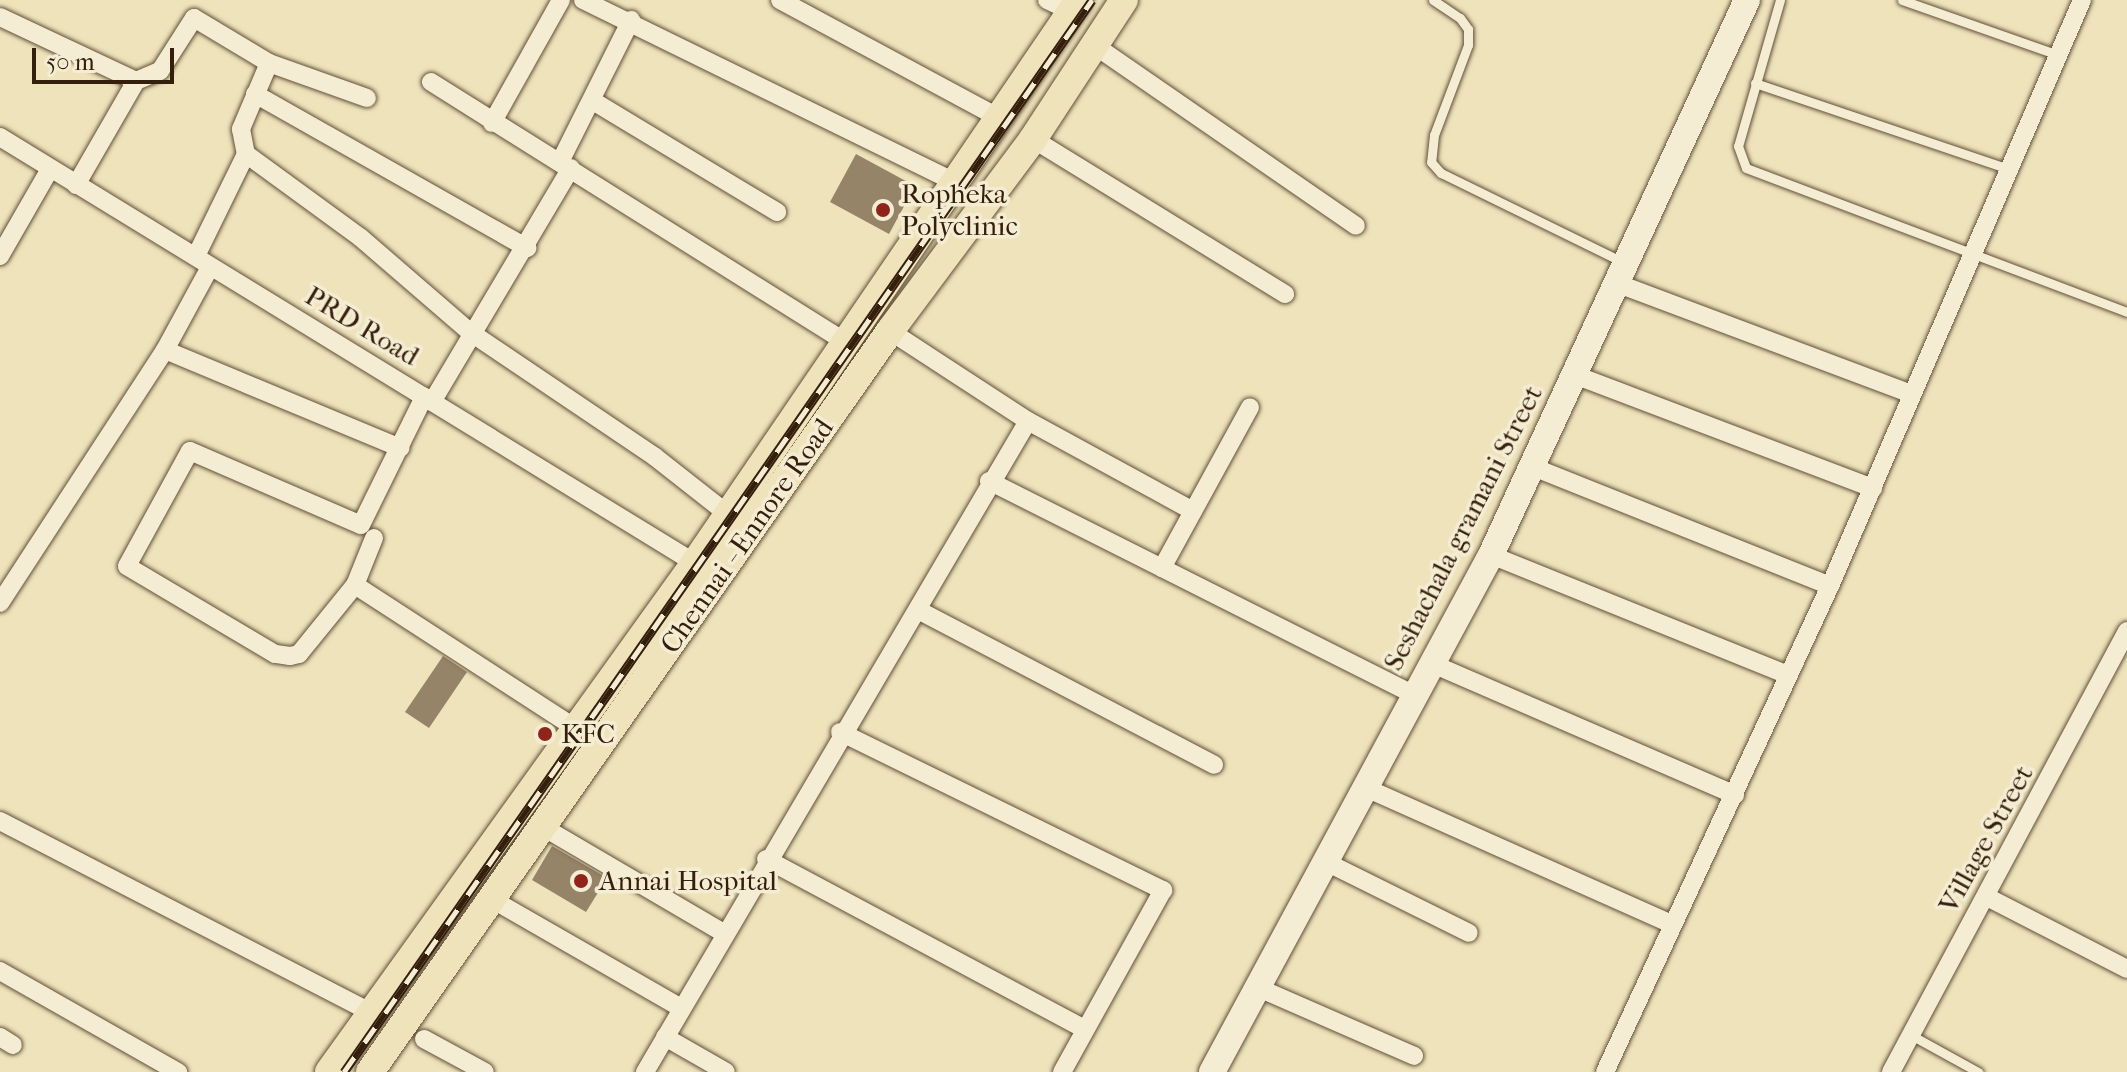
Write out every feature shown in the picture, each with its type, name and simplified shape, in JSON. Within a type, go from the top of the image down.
[{"type":"main road","name":"Chennai - Ennore Road","points":[[370,1072],[495,901],[543,827],[890,331],[1033,139],[1124,0]]},
{"type":"main road","name":"Chennai - Ennore Road","points":[[329,1072],[729,515],[999,118],[1065,4]]},
{"type":"street","points":[[492,123],[561,0]]},
{"type":"street","points":[[583,0],[631,20],[954,182]]},
{"type":"street","points":[[780,0],[999,118]]},
{"type":"street","name":"Seshachala gramani Street","points":[[1212,1072],[1261,989],[1491,555],[1747,0]]},
{"type":"street","points":[[1605,1072],[1830,586],[2082,0]]},
{"type":"street","points":[[0,17],[136,81]]},
{"type":"street","points":[[76,185],[136,81],[160,71],[194,18],[269,63],[367,98]]},
{"type":"street","points":[[374,538],[355,585],[299,654],[290,656],[275,654],[127,566],[190,451],[361,525],[428,399],[474,335],[527,248],[631,20]]},
{"type":"street","points":[[1094,45],[1356,226]]},
{"type":"street","points":[[0,603],[165,350],[246,154],[241,129],[269,63]]},
{"type":"street","points":[[431,82],[847,343]]},
{"type":"street","points":[[255,94],[527,248]]},
{"type":"street","points":[[593,101],[777,212]]},
{"type":"street","name":"PRD Road","points":[[0,138],[695,563]]},
{"type":"street","points":[[1033,139],[1285,294]]},
{"type":"street","points":[[246,154],[361,238],[474,335],[655,457],[729,515]]},
{"type":"street","points":[[0,256],[50,169]]},
{"type":"street","points":[[1621,273],[1912,394]]},
{"type":"street","points":[[890,331],[1028,421],[1193,511]]},
{"type":"street","points":[[165,350],[400,448]]},
{"type":"street","points":[[1575,375],[1873,488]]},
{"type":"street","points":[[1162,568],[1250,407]]},
{"type":"street","points":[[645,1072],[840,732],[918,610],[989,481],[1028,421]]},
{"type":"street","points":[[1533,467],[1830,586]]},
{"type":"street","points":[[989,481],[1415,695]]},
{"type":"street","points":[[1491,555],[1788,675]]},
{"type":"street","points":[[355,585],[574,727]]},
{"type":"street","points":[[918,610],[1214,765]]},
{"type":"street","name":"Village Street","points":[[1891,1072],[2127,633]]},
{"type":"street","points":[[1435,665],[1735,795]]},
{"type":"street","points":[[840,732],[1163,890],[1062,1072]]},
{"type":"street","points":[[1366,788],[1672,924]]},
{"type":"street","points":[[0,821],[370,1012]]},
{"type":"street","points":[[543,827],[724,933]]},
{"type":"street","points":[[766,859],[1085,1029]]},
{"type":"street","points":[[1328,863],[1469,933]]},
{"type":"street","points":[[1987,897],[2127,969]]},
{"type":"street","points":[[495,901],[681,1008]]},
{"type":"street","points":[[0,971],[178,1072]]},
{"type":"street","points":[[1261,989],[1414,1056]]},
{"type":"street","points":[[665,1037],[726,1072]]},
{"type":"street","points":[[424,1039],[485,1072]]},
{"type":"lane","points":[[1433,0],[1460,18],[1468,29],[1468,45],[1434,135],[1431,162],[1441,173],[1621,273]]},
{"type":"lane","points":[[1780,0],[1738,146],[1746,168],[2127,312]]},
{"type":"lane","points":[[1902,0],[2058,55]]},
{"type":"lane","points":[[1755,83],[2009,169]]},
{"type":"lane","points":[[1911,1035],[1978,1072]]},
{"type":"building","points":[[856,154],[915,186],[889,234],[830,202]]},
{"type":"building","points":[[443,656],[467,672],[429,728],[405,712]]},
{"type":"building","points":[[552,846],[607,878],[586,912],[532,880]]},
{"type":"railway","points":[[344,1072],[1092,0]]},
{"type":"place","name":"Ropheka Polyclinic","points":[[883,210]]},
{"type":"place","name":"KFC","points":[[545,734]]},
{"type":"place","name":"Annai Hospital","points":[[581,881]]}]
